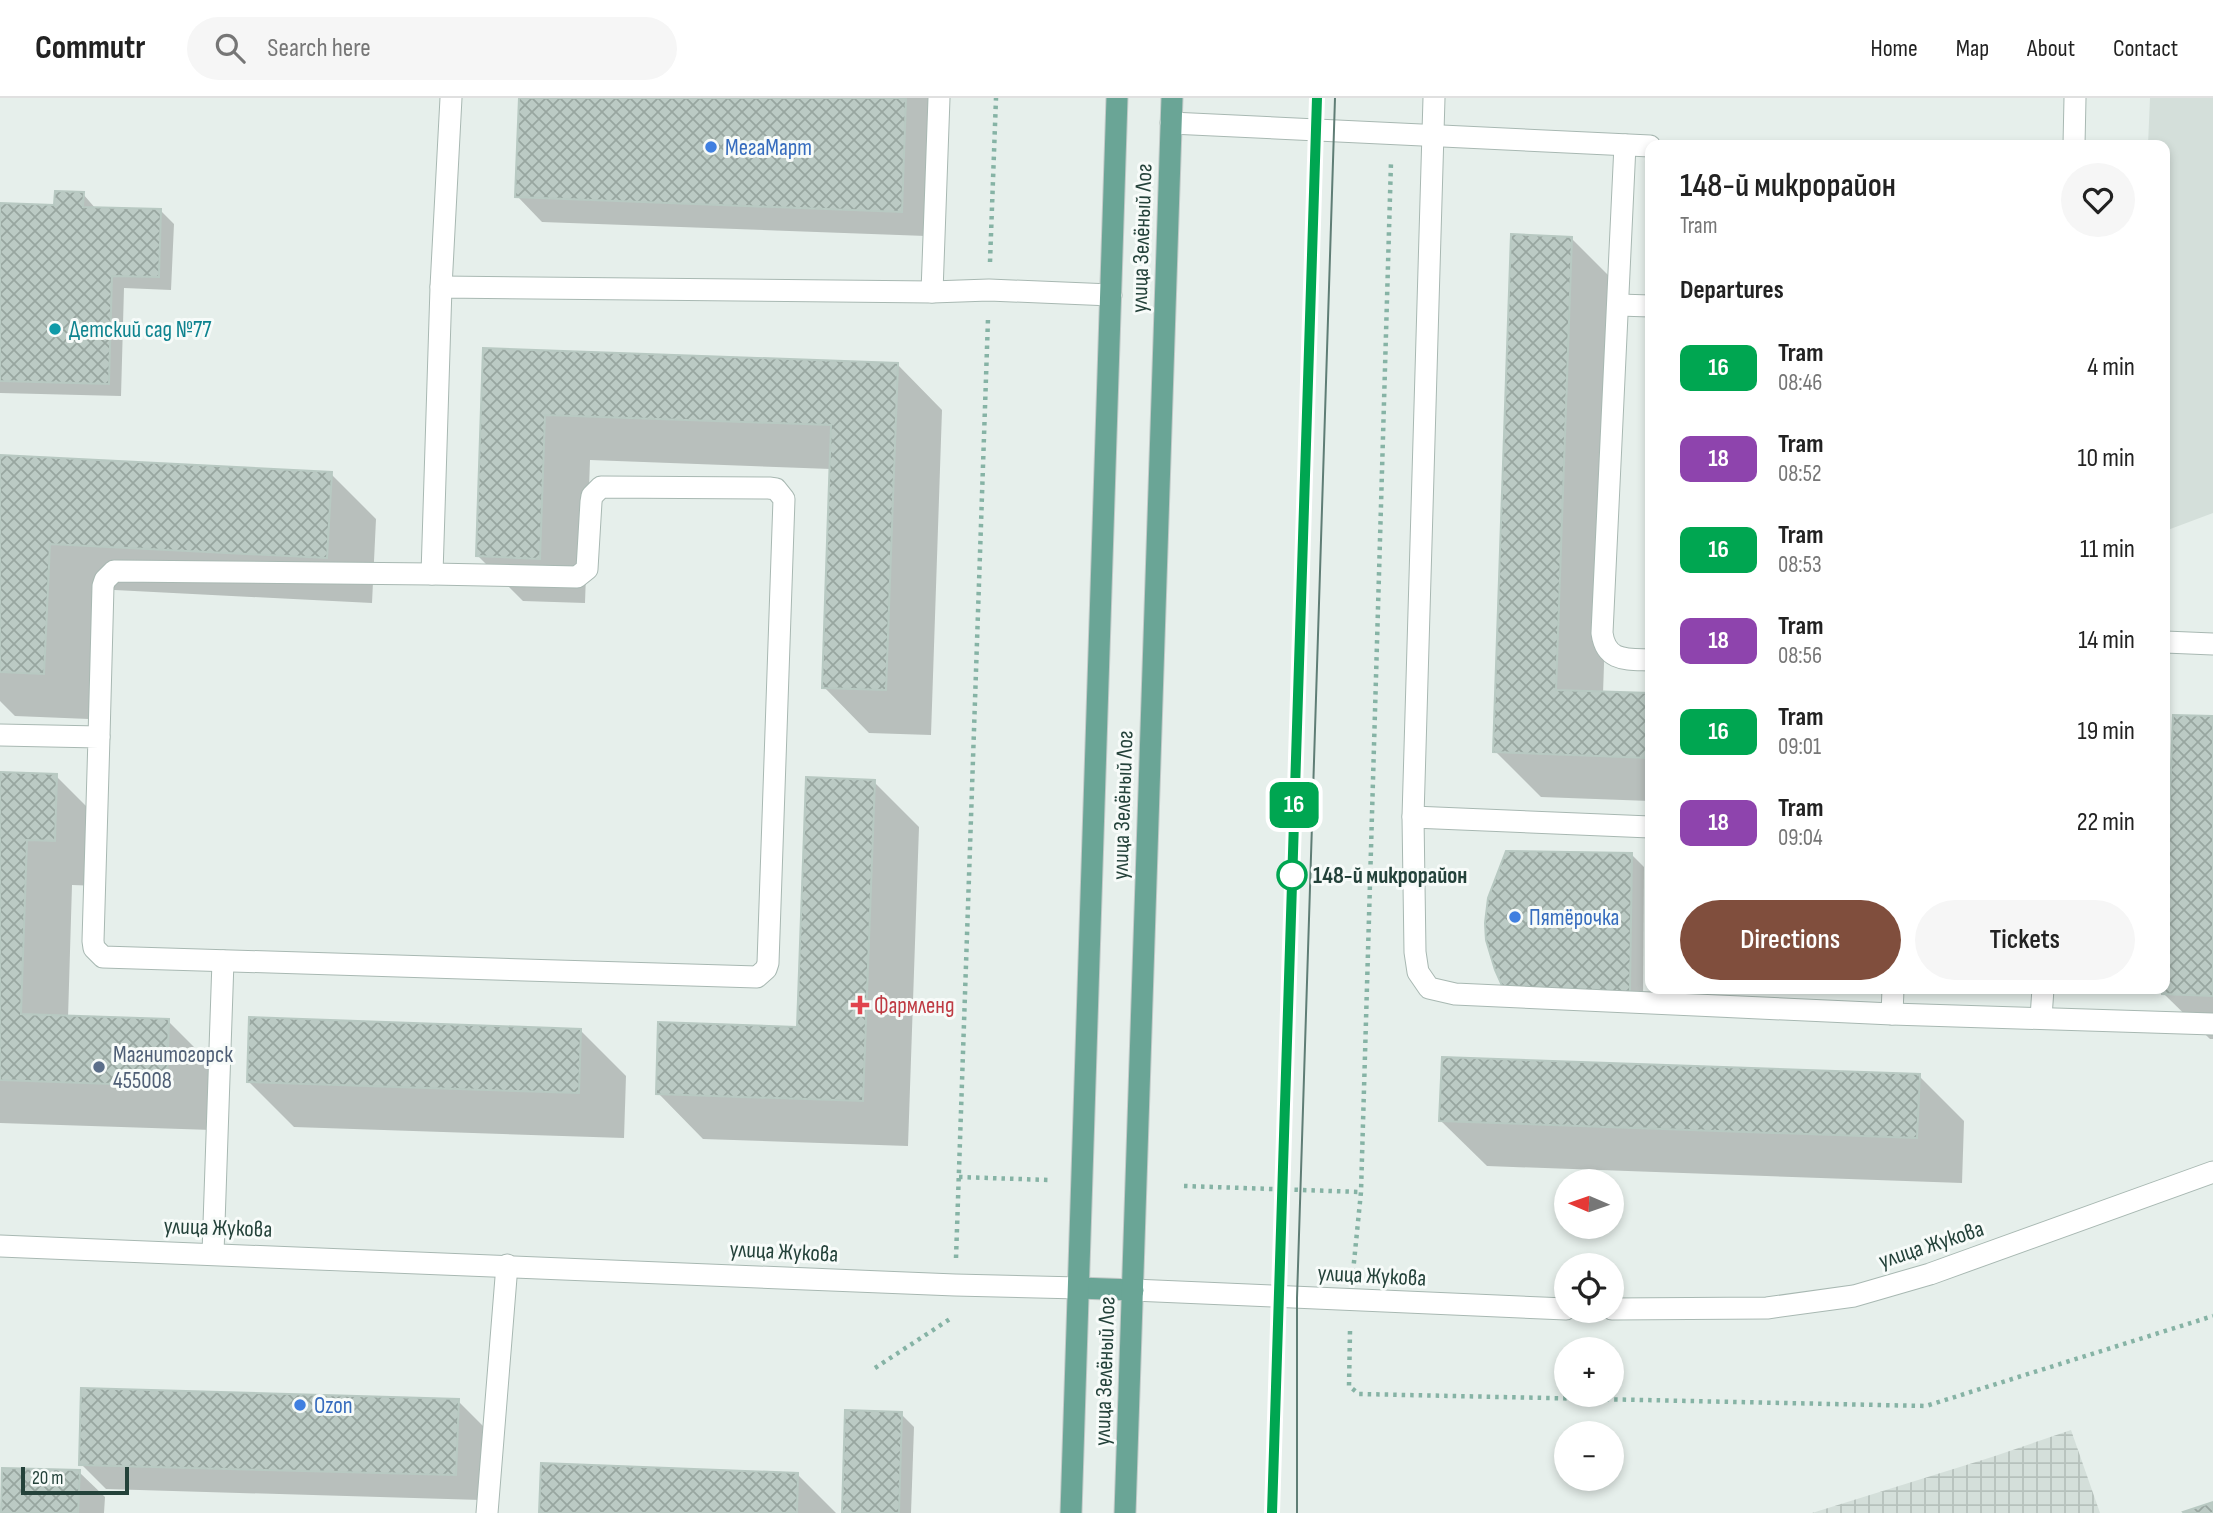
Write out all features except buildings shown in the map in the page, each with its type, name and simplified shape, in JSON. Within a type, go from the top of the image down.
[{"type":"main road","name":"улица Зелёный Лог","points":[[1071,1513],[1117,98]]},
{"type":"main road","name":"улица Зелёный Лог","points":[[1125,1513],[1172,98]]},
{"type":"main road","name":"улица Жукова","points":[[1079,1288],[1133,1290]]},
{"type":"street","points":[[432,574],[441,287],[451,98]]},
{"type":"street","points":[[932,292],[939,98]]},
{"type":"street","points":[[1433,98],[1413,817],[1415,952],[1419,972],[1429,988],[1455,994],[1892,1014],[2213,1024]]},
{"type":"street","points":[[2074,140],[2076,98]]},
{"type":"street","points":[[1171,123],[1645,146]]},
{"type":"street","points":[[1625,145],[1602,633],[1603,643],[1616,657],[1645,660]]},
{"type":"street","points":[[441,287],[932,292],[989,290],[1111,295]]},
{"type":"street","points":[[1619,304],[1645,306]]},
{"type":"street","points":[[601,487],[769,488],[781,493],[785,505],[766,969],[762,974],[751,978],[103,957],[94,947],[99,737],[103,586],[114,571],[578,577],[587,569],[591,502],[596,490],[601,487]]},
{"type":"street","points":[[2170,642],[2213,644]]},
{"type":"street","points":[[0,735],[99,737]]},
{"type":"street","points":[[1413,817],[1645,828]]},
{"type":"street","points":[[213,1253],[223,961]]},
{"type":"street","points":[[1892,1014],[1893,994]]},
{"type":"street","points":[[2042,1017],[2043,994]]},
{"type":"street","name":"улица Жукова","points":[[1624,1308],[1767,1308],[1854,1296],[1930,1274],[2211,1178]]},
{"type":"street","name":"улица Жукова","points":[[0,1246],[1079,1288]]},
{"type":"street","points":[[487,1513],[508,1265]]},
{"type":"street","name":"улица Жукова","points":[[1133,1290],[1554,1308]]},
{"type":"path","points":[[956,1263],[996,98]]},
{"type":"path","points":[[1352,1276],[1360,1192],[1391,133]]},
{"type":"path","points":[[959,1177],[1048,1180]]},
{"type":"path","points":[[1184,1186],[1360,1192]]},
{"type":"path","points":[[1350,1331],[1349,1386],[1359,1394],[1926,1406],[2213,1316]]},
{"type":"path","points":[[875,1368],[953,1317]]},
{"type":"shaded area","points":[[2150,98],[2213,98],[2213,513],[2170,529],[2170,140],[2148,140]]},
{"type":"shaded area","points":[[2071,1430],[2100,1513],[1812,1513],[1992,1457]]},
{"type":"tram line","points":[[1272,1513],[1317,98]]},
{"type":"tram line","name":"16","points":[[1272,1513],[1317,98]]},
{"type":"tram line","points":[[1297,1513],[1297,1298],[1335,98]]},
{"type":"place","name":"МегаМарт","points":[[711,147]]},
{"type":"place","name":"Детский сад №77","points":[[55,329]]},
{"type":"place","name":"148-й микрорайон","points":[[1292,875]]},
{"type":"place","name":"Пятёрочка","points":[[1515,917]]},
{"type":"place","name":"Фармленд","points":[[860,1005]]},
{"type":"place","name":"Магнитогорск 455008","points":[[99,1067]]},
{"type":"place","name":"Ozon","points":[[300,1405]]}]
